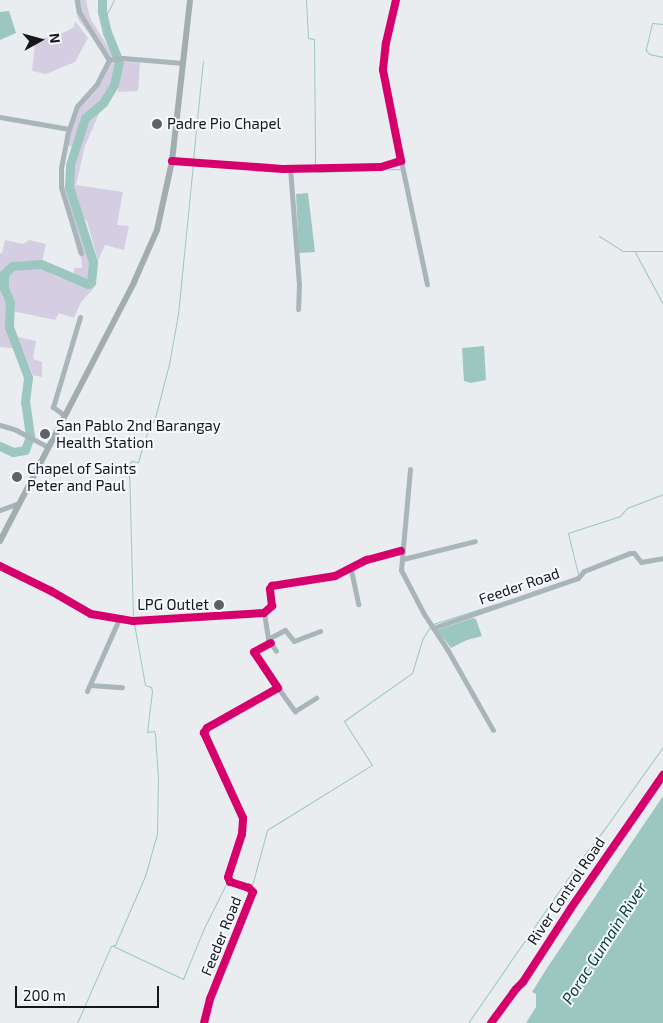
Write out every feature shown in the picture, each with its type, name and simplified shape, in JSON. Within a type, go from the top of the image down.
[{"type":"main road","points":[[0,541],[134,282],[157,230],[172,161],[190,0]]},
{"type":"street","points":[[77,0],[82,18],[112,60]]},
{"type":"street","points":[[396,0],[386,43],[383,70],[428,284]]},
{"type":"street","points":[[80,253],[60,180],[68,129],[77,106],[92,91],[112,60],[124,58],[183,63]]},
{"type":"street","points":[[0,117],[68,129]]},
{"type":"street","points":[[172,161],[290,168],[381,167],[401,161]]},
{"type":"street","points":[[290,168],[299,284],[298,309]]},
{"type":"street","points":[[64,416],[53,407],[80,317]]},
{"type":"street","points":[[0,425],[16,430],[48,447]]},
{"type":"street","points":[[410,468],[401,550],[404,558],[401,567],[403,575],[493,730]]},
{"type":"street","points":[[0,510],[19,503]]},
{"type":"street","points":[[404,558],[475,542]]},
{"type":"street","points":[[0,566],[51,590],[91,614],[133,621],[264,613],[272,606],[270,589],[272,586],[335,576],[351,570],[367,560],[401,550]]},
{"type":"street","name":"Feeder Road","points":[[431,626],[548,590],[578,578],[584,571],[630,553],[634,553],[641,562],[663,558]]},
{"type":"street","points":[[351,570],[358,604]]},
{"type":"street","points":[[264,613],[269,641],[276,651]]},
{"type":"street","points":[[87,691],[119,619]]},
{"type":"street","points":[[316,698],[295,712],[254,652],[285,630],[294,641],[320,631]]},
{"type":"street","points":[[90,685],[122,687]]},
{"type":"street","name":"Feeder Road","points":[[204,1023],[210,999],[253,892],[249,888],[230,882],[228,878],[242,834],[243,818],[204,732],[207,728],[278,688]]},
{"type":"street","name":"River Control Road","points":[[491,1023],[523,982],[549,940],[663,775]]},
{"type":"shaded area","points":[[74,0],[86,0],[90,18],[115,58],[108,59],[78,19]]},
{"type":"shaded area","points":[[75,21],[88,38],[75,62],[46,74],[32,71],[34,41],[65,32],[74,27]]},
{"type":"shaded area","points":[[122,62],[140,63],[138,91],[118,92]]},
{"type":"shaded area","points":[[115,63],[112,85],[102,101],[82,118],[74,147],[64,145],[77,107],[89,97],[97,86],[107,64]]},
{"type":"shaded area","points":[[101,109],[85,146],[76,185],[123,192],[117,225],[129,226],[124,250],[105,245],[98,261],[87,221],[83,218],[71,185],[86,119]]},
{"type":"shaded area","points":[[63,183],[91,261],[87,282],[74,277],[74,268],[82,268],[81,257],[78,254],[62,190]]},
{"type":"shaded area","points":[[5,240],[23,244],[29,240],[46,244],[42,262],[24,261],[9,264],[1,274],[1,288],[6,302],[6,328],[17,349],[0,347],[0,253],[2,253]]},
{"type":"shaded area","points":[[25,267],[40,267],[57,277],[95,287],[81,302],[74,318],[59,313],[55,320],[12,311],[6,287],[7,276],[13,270]]},
{"type":"shaded area","points":[[18,337],[36,341],[33,359],[42,362],[42,377],[33,375]]},
{"type":"water","points":[[9,11],[16,33],[0,40],[0,12]]},
{"type":"water","points":[[308,193],[315,252],[299,253],[296,194]]},
{"type":"water","points":[[484,346],[486,380],[471,383],[464,381],[462,348]]},
{"type":"water","points":[[473,618],[476,619],[482,636],[467,640],[451,648],[437,630]]},
{"type":"water","name":"Porac Gumain River","points":[[663,796],[663,1023],[526,1023],[536,1007],[536,994],[532,992]]},
{"type":"waterway","points":[[0,446],[13,452],[25,450],[30,436],[25,402],[28,377],[9,327],[10,302],[4,288],[4,274],[12,266],[41,264],[88,284],[91,282],[93,262],[69,187],[70,165],[85,118],[103,103],[114,85],[119,62],[107,33],[102,12],[102,0]]},
{"type":"waterway","points":[[105,25],[105,17],[114,0]]},
{"type":"waterway","points":[[306,0],[308,38],[314,39],[315,166]]},
{"type":"waterway","points":[[663,24],[652,23],[646,50],[649,54],[663,57]]},
{"type":"waterway","points":[[193,160],[203,60]]},
{"type":"waterway","points":[[133,619],[129,467],[131,461],[138,462],[147,433],[155,418],[169,364],[178,314],[193,165]]},
{"type":"waterway","points":[[316,172],[400,169]]},
{"type":"waterway","points":[[599,236],[623,251],[663,251]]},
{"type":"waterway","points":[[635,252],[663,304]]},
{"type":"waterway","points":[[578,574],[568,533],[620,516],[627,508],[663,494]]},
{"type":"waterway","points":[[433,624],[496,604]]},
{"type":"waterway","points":[[77,1023],[111,946],[115,945],[145,876],[157,834],[158,778],[155,734],[154,731],[147,732],[152,691],[151,687],[145,685],[134,623]]},
{"type":"waterway","points":[[247,885],[251,885],[253,882],[267,830],[372,765],[344,721],[412,673],[423,638],[430,627]]},
{"type":"waterway","points":[[468,1023],[581,859],[663,747]]},
{"type":"waterway","points":[[113,946],[183,979],[204,928],[227,882]]},
{"type":"cycle path","points":[[172,161],[283,169],[381,167],[401,161],[383,70],[386,43],[396,0]]},
{"type":"cycle path","points":[[0,566],[51,591],[91,614],[133,621],[264,613],[272,606],[270,589],[272,586],[335,576],[367,560],[401,551]]},
{"type":"cycle path","points":[[204,1023],[210,999],[253,892],[249,888],[230,882],[228,877],[242,834],[243,818],[204,733],[207,728],[278,688],[254,652],[271,643]]},
{"type":"cycle path","points":[[491,1023],[523,982],[571,908],[663,775]]},
{"type":"place","name":"Padre Pio Chapel","points":[[157,124]]},
{"type":"place","name":"San Pablo 2nd Barangay Health Station","points":[[45,434]]},
{"type":"place","name":"Chapel of Saints Peter and Paul","points":[[17,477]]},
{"type":"place","name":"LPG Outlet","points":[[219,605]]}]
